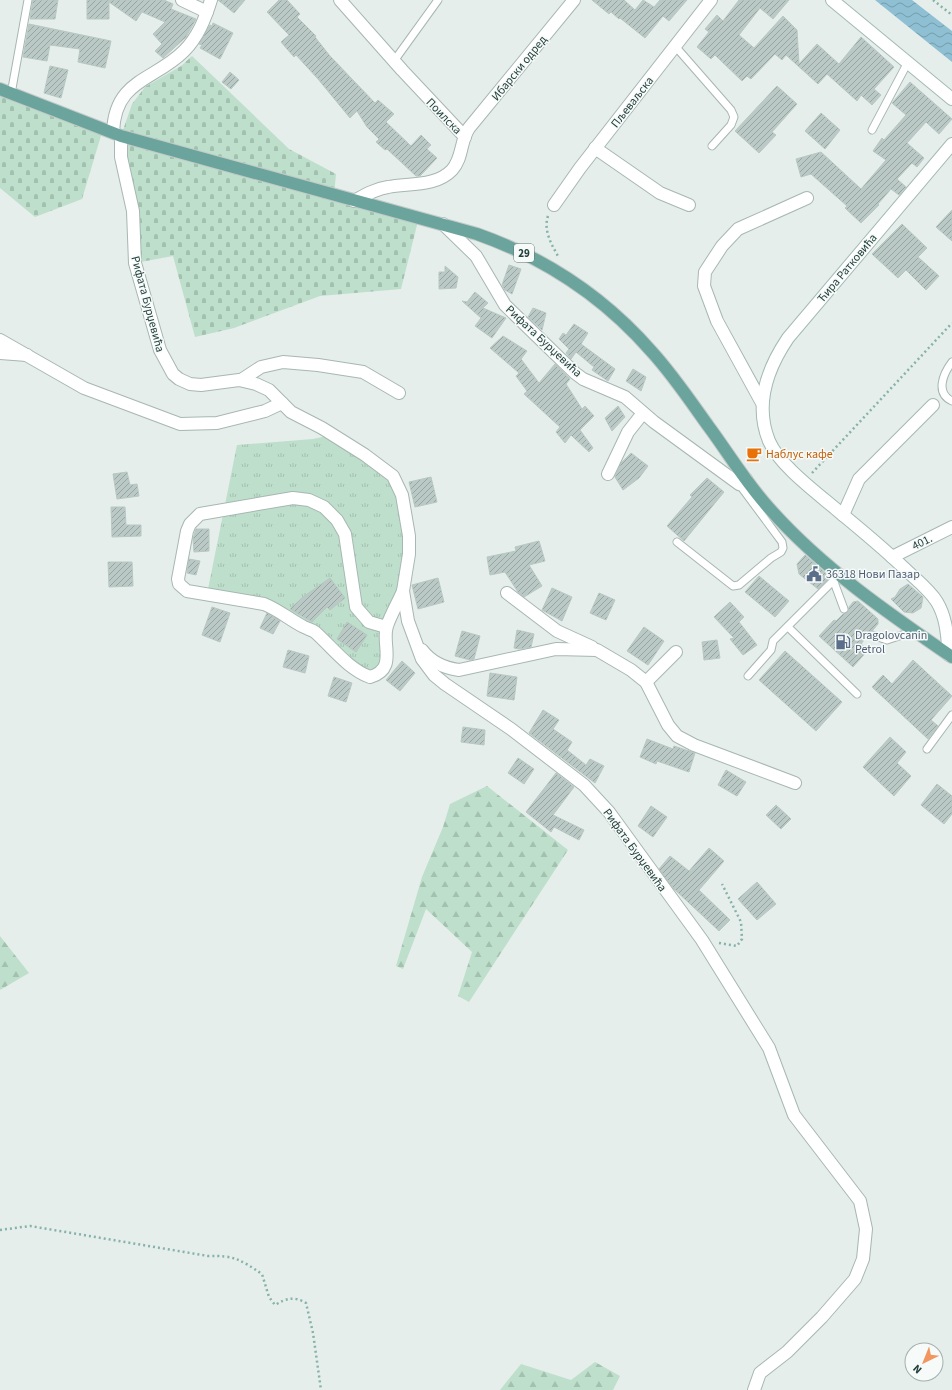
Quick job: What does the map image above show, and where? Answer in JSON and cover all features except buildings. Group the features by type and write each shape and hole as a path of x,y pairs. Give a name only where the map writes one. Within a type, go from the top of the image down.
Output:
{"main road":[{"name":"Рифата Бурџевића","path":"5,91 117,134 354,201 443,224 509,246 563,274 607,308 654,353 743,482 786,527 837,578 914,631"},
{"name":"29","path":"914,631 950,656"}],"street":[{"path":"182,0 207,12"},
{"path":"117,134 115,114 128,92 135,84 169,64 184,51 198,33 211,0"},
{"name":"Поилска","path":"340,0 394,61 465,136 457,161 453,169 445,176 434,180 382,188 354,201"},
{"name":"Ибарски одред","path":"465,136 475,121 574,0"},
{"name":"Пљеваљска","path":"554,205 596,148 711,0"},
{"path":"832,0 952,99"},
{"name":"Рифата Бурџевића","path":"117,134 133,211 135,263 162,356 173,374 179,379 190,384 201,385 231,380 241,380 256,384 269,390 291,412 364,454 393,476 402,495 409,536 409,554 403,591 386,627 387,659 380,672 370,677 363,675 348,663 314,631 304,627 274,608 264,604 187,591 180,584 178,578 187,531 190,524 200,514 285,499 301,499 324,507 341,526 347,542 356,607 369,622 386,627"},
{"name":"Ћира Ратковића","path":"950,656 945,619 937,601 892,557 803,482 779,457 769,441 763,420 762,403 767,376 774,359 788,338 952,144"},
{"path":"596,148 660,193 689,205"},
{"name":"Ћира Ратковића","path":"762,403 717,321 704,286 705,272 722,246 738,229 807,198"},
{"name":"Рифата Бурџевића","path":"443,224 476,256 505,305 555,355 583,379 619,393 643,412 743,482"},
{"path":"0,340 84,388 180,424 217,423 265,410 282,403"},
{"path":"0,354 28,356"},
{"path":"241,380 261,367 283,362 318,365 364,372 399,393"},
{"path":"843,515 858,479 933,405"},
{"path":"608,474 628,432 643,412"},
{"name":"401.","path":"892,557 952,527"},
{"name":"Рифата Бурџевића","path":"403,591 408,621 414,639 422,659 434,675 510,729 584,786 609,812 702,940 769,1048 794,1115 860,1202 866,1229 863,1259 855,1279 822,1317 787,1352 760,1373 754,1390"},
{"path":"507,592 557,631 597,650"},
{"name":"Рифата Бурџевића","path":"414,639 424,652 438,664 448,669 459,670 556,649 597,650 631,670 646,682 668,725 677,736 694,745 796,783"},
{"path":"646,682 676,652"}],"lane":[{"path":"5,91 28,0"},
{"path":"394,61 438,0"},
{"path":"675,46 731,110 734,117 731,124 712,146"},
{"path":"872,130 908,62"},
{"path":"952,362 943,378 942,390 945,396 952,401"},
{"path":"933,405 945,396"},
{"path":"677,542 733,586 739,585 771,558 781,552 784,548 782,542 743,482"},
{"path":"837,578 844,609"},
{"path":"748,676 771,650 773,640 837,578"},
{"path":"788,627 857,694"},
{"path":"872,635 887,640 901,637 914,631"},
{"path":"927,749 952,715"}],"path":[{"path":"933,0 952,15"},
{"path":"554,205 549,214 546,228 561,263 563,274"},
{"path":"803,482 952,323"},
{"path":"702,940 737,946 742,940 741,922 722,884"},
{"path":"0,1230 30,1226 208,1256 227,1255 244,1263 262,1274 269,1297 275,1305 283,1300 298,1298 306,1303 313,1333 321,1390"}],"green space":[{"path":"192,56 289,149 336,174 334,195 419,217 401,289 320,296 234,328 195,337 173,256 135,263 121,136 132,104 145,87 181,66"},
{"path":"0,89 103,129 82,199 35,217 0,188"},
{"path":"332,435 393,476 409,554 386,627 387,659 370,677 274,608 207,594 237,445 313,439"},
{"path":"487,786 568,850 469,1002 458,996 472,952 426,909 403,969 396,966 422,877 443,827 450,804"},
{"path":"0,936 29,973 0,990"},
{"path":"595,1362 620,1376 613,1390 500,1390 521,1364 571,1380"}],"water":[{"path":"875,0 912,0 952,31 952,62"}],"place":[{"name":"Наблус кафе","path":"754,454"},
{"name":"36318 Нови Пазар","path":"814,574"},
{"name":"Dragolovcanin Petrol","path":"843,642"}]}
